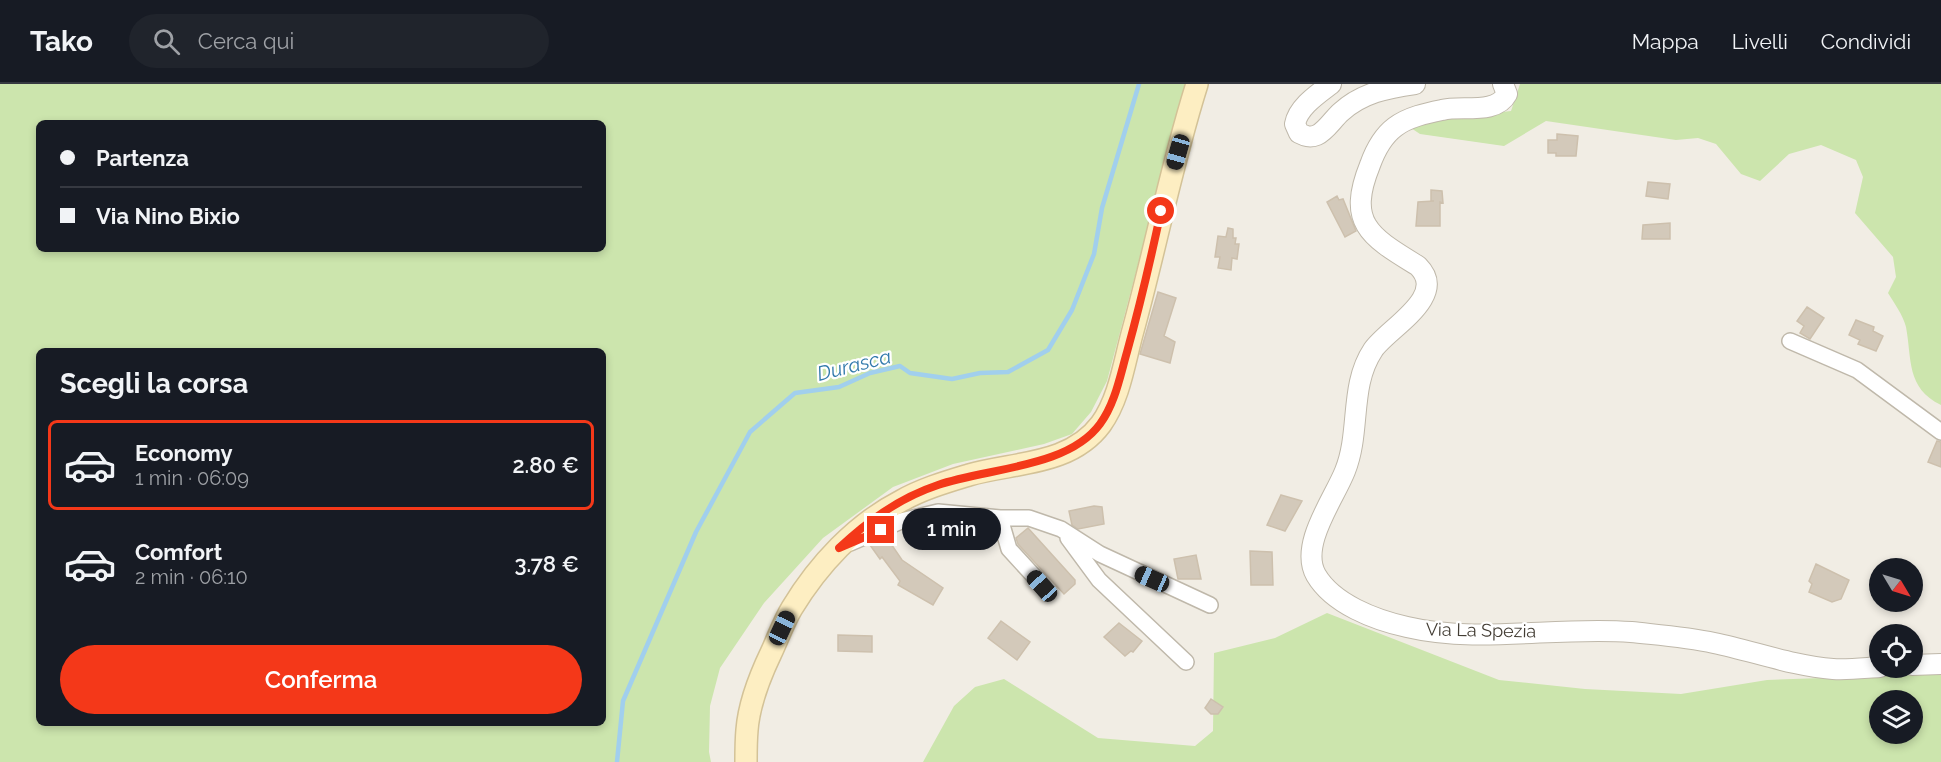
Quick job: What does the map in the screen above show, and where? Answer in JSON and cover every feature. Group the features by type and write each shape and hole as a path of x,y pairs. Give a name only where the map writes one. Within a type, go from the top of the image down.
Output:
{"main road":[{"path":"746,762 747,728 759,678 791,609 816,573 839,548 864,525 900,501 972,474 1054,457 1086,439 1100,424 1110,407 1119,382 1146,284 1161,211 1197,84"}],"street":[{"path":"1331,84 1300,113 1295,124 1299,133 1314,137 1320,134 1342,111 1363,97 1379,90 1415,84"},
{"name":"Via La Spezia","path":"1503,84 1507,94 1500,102 1492,105 1444,109 1406,120 1394,128 1374,155 1366,175 1360,198 1363,220 1377,238 1418,266 1424,272 1426,281 1416,309 1378,343 1362,369 1357,390 1353,446 1346,469 1312,544 1310,562 1316,574 1326,589 1336,597 1373,617 1407,627 1450,633 1629,632 1712,642 1832,669 1869,667"},
{"path":"1790,340 1857,370 1941,432"},
{"path":"839,548 902,521 938,512 1000,518 1029,518 1061,529 1100,555 1210,605"},
{"path":"1000,518 1009,549 1042,586"},
{"path":"1061,529 1099,580 1186,662"},
{"path":"1147,565 1167,586"},
{"path":"1923,665 1941,664"}],"green space":[{"path":"0,84 1186,84 1107,381 1091,412 1072,434 1044,444 953,464 893,487 823,538 764,603 720,668 710,706 709,752 711,762 0,762"},
{"path":"1520,84 1941,84 1941,405 1922,390 1913,372 1905,323 1888,293 1896,277 1893,257 1855,213 1863,177 1856,160 1821,145 1789,154 1760,181 1741,174 1716,144 1698,138 1676,140 1546,121 1504,146 1420,134 1411,128 1434,120 1511,111"},
{"path":"1327,613 1499,680 1585,689 1681,694 1767,680 1869,676 1923,678 1923,675 1941,674 1941,762 923,762 954,706 975,687 1004,679 1098,738 1195,746 1213,731 1214,653 1275,638"}],"building":[{"path":"1557,134 1578,136 1576,156 1556,156 1556,153 1548,153 1548,140 1557,140"},
{"path":"1648,182 1670,184 1668,199 1646,196"},
{"path":"1431,190 1442,191 1440,226 1416,226 1418,202 1434,201 1431,201"},
{"path":"1337,196 1339,200 1343,199 1356,231 1345,237 1327,202"},
{"path":"1670,223 1670,239 1642,239 1643,225"},
{"path":"1228,228 1233,229 1235,244 1239,244 1237,259 1232,258 1231,270 1218,268 1220,257 1215,257 1218,236 1226,237"},
{"path":"1158,292 1176,298 1164,336 1175,342 1170,363 1140,354"},
{"path":"1807,307 1824,318 1810,339 1800,333 1804,326 1797,321"},
{"path":"1856,320 1874,327 1873,331 1883,336 1876,351 1858,344 1860,340 1849,335"},
{"path":"1937,441 1941,442 1941,467 1928,462"},
{"path":"1281,495 1302,501 1285,531 1267,525"},
{"path":"1094,506 1102,507 1104,524 1078,529 1072,525 1069,511"},
{"path":"1028,528 1075,580 1075,584 1064,594 1018,544 1016,538"},
{"path":"887,538 902,560 943,588 933,605 898,585 900,581 870,545"},
{"path":"1250,551 1272,552 1273,585 1251,585"},
{"path":"1196,555 1201,579 1178,579 1174,559"},
{"path":"1816,564 1849,580 1841,599 1832,602 1809,592 1812,584 1809,581"},
{"path":"1001,621 1030,642 1017,660 988,638"},
{"path":"1119,623 1142,641 1133,652 1125,656 1104,637"},
{"path":"838,635 872,636 872,652 838,651"},
{"path":"1211,699 1223,707 1218,714 1211,714 1205,708"}],"waterway":[{"name":"Durasca","path":"617,762 623,701 696,532 750,432 795,393 839,387 870,373 900,366 910,373 952,379 980,373 1008,372 1048,350 1072,310 1094,254 1102,208 1139,84"}],"route":[{"path":"881,530 839,548 864,525 900,501 972,474 1054,457 1086,439 1100,424 1110,407 1119,382 1146,284 1161,211"}]}
